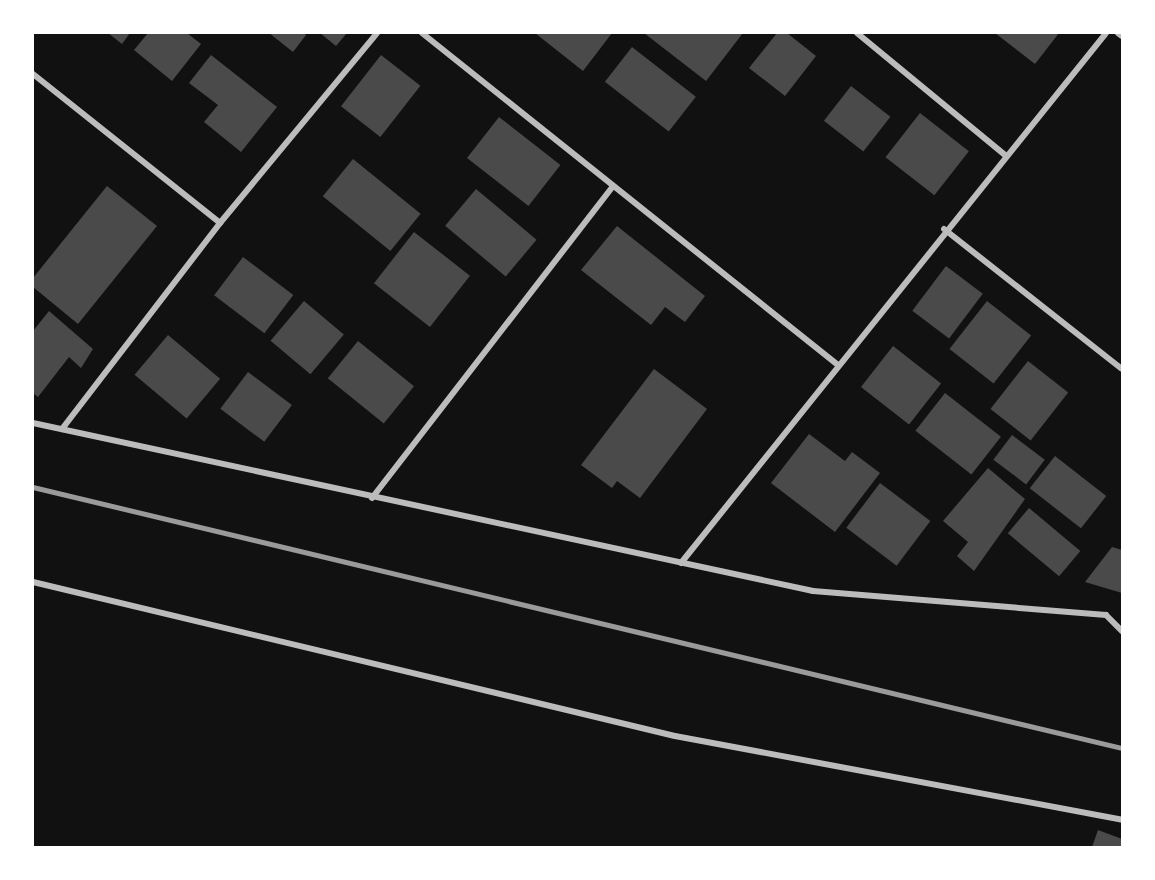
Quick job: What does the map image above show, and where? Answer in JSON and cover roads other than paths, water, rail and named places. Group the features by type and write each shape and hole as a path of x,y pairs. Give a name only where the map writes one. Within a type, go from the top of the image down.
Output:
{"street":[{"path":"62,429 220,223 377,33"},
{"path":"422,33 838,365"},
{"path":"857,33 1005,155"},
{"path":"681,562 944,229 1106,33"},
{"path":"1118,33 1122,36"},
{"path":"33,74 220,223"},
{"path":"372,498 613,186"},
{"path":"944,229 1122,369"},
{"path":"33,423 372,498 813,591 1106,615 1122,632"},
{"path":"33,582 675,736 1122,820"}],"railway":[{"path":"33,487 1122,748"}]}
